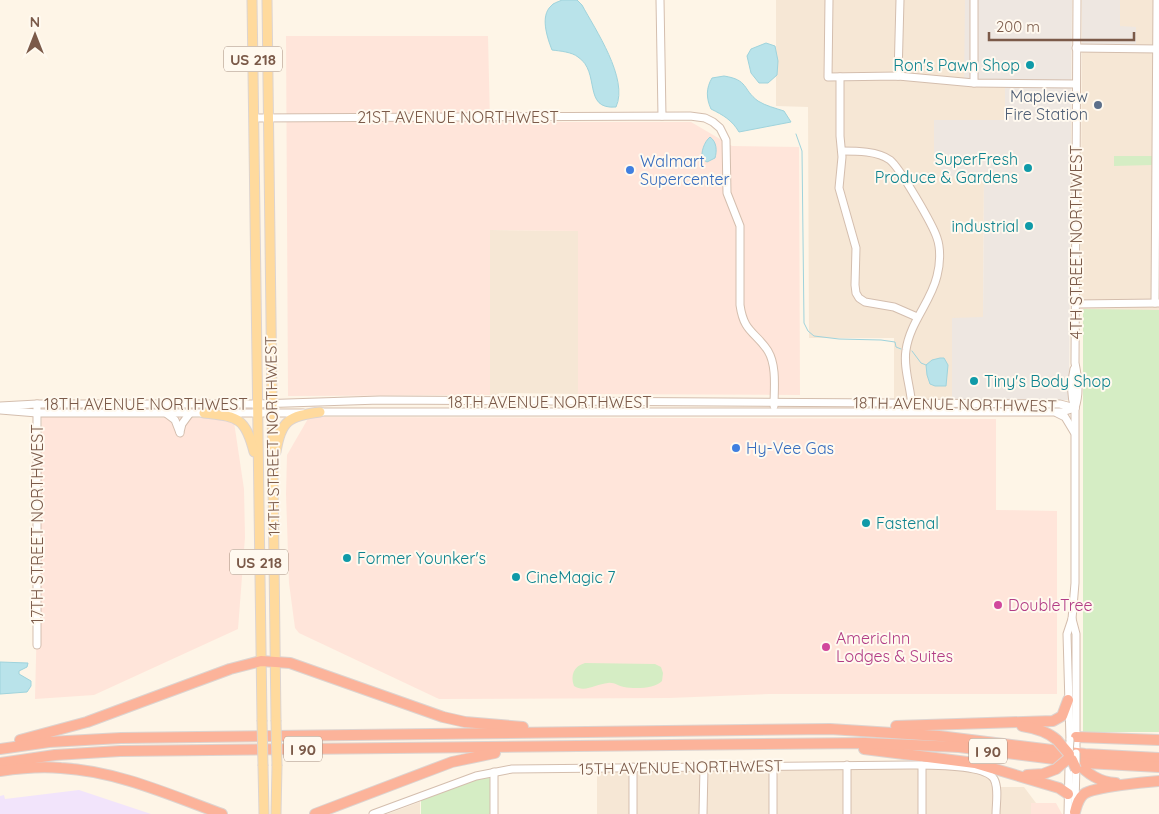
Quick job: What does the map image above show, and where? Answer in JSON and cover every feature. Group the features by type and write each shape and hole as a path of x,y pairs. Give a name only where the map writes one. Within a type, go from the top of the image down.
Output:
{"highway":[{"path":"0,745 87,722 230,669 260,661 275,660 297,665 454,720 484,724 606,731"},
{"path":"830,729 1004,723 1058,719 1062,716 1068,700"},
{"path":"1004,723 1040,730 1057,740 1087,773 1106,782 1132,784"},
{"name":"I 90","path":"0,749 48,742 102,738 830,729 939,736 1093,755 1159,758"},
{"path":"1073,756 1104,737 1159,740"},
{"path":"1002,770 1024,774 1043,774 1056,769 1090,743 1108,738"},
{"name":"I 90","path":"0,762 55,754 94,752 874,743 934,746 1086,763 1159,766"},
{"path":"816,744 949,759 987,766 1059,788 1068,794"},
{"path":"315,814 465,758 503,752 606,747"},
{"path":"0,771 51,767 95,772 140,785 222,814"},
{"path":"1073,813 1078,801 1088,792 1159,781"}],"main road":[{"name":"US 218","path":"252,0 254,118"},
{"name":"US 218","path":"267,0 268,118"},
{"name":"14TH STREET NORTHWEST","path":"254,118 260,661 264,814"},
{"name":"14TH STREET NORTHWEST","path":"268,118 277,766 276,814"},
{"path":"273,492 280,430 292,418 320,412"},
{"path":"204,413 232,417 245,426 251,438 254,452 258,491"}],"street":[{"path":"660,0 662,116"},
{"path":"829,0 828,77 898,76 974,82 1076,84"},
{"path":"898,76 900,0"},
{"path":"974,0 974,82"},
{"name":"4TH STREET NORTHWEST","path":"1075,408 1078,396 1075,363 1077,0"},
{"path":"1076,304 1157,303 1157,0"},
{"path":"1076,48 1158,49"},
{"path":"840,77 840,136 842,151 839,188 856,248 856,293 858,298 865,302 894,307 917,317"},
{"name":"21ST AVENUE NORTHWEST","path":"254,118 690,116 705,118 716,124 727,143 728,197 740,226 740,305 742,317 746,327 769,352 774,374 774,413"},
{"path":"842,151 879,155 892,161 933,229 938,245 936,281 917,317 905,354 912,412"},
{"name":"4TH STREET NORTHWEST","path":"1073,813 1068,794 1073,756 1068,700 1067,634 1072,619 1074,583 1075,408 1071,384 1075,363"},
{"path":"1060,404 1068,401 1072,395"},
{"name":"18TH AVENUE NORTHWEST","path":"0,406 36,404 188,404 272,408 380,400 912,403 1054,412 1069,411 1075,408"},
{"name":"17TH STREET NORTHWEST","path":"36,404 37,645"},
{"path":"188,404 181,406 172,416 180,432 182,424 190,413"},
{"name":"18TH AVENUE NORTHWEST","path":"272,408 320,412 774,413 912,412 1060,404 1075,408"},
{"name":"18TH AVENUE NORTHWEST","path":"0,410 37,414 172,416 257,408"},
{"path":"1054,412 1065,417 1072,426 1075,435"},
{"name":"4TH STREET NORTHWEST","path":"1072,619 1076,634 1073,813"},
{"path":"773,814 774,765"},
{"path":"847,765 847,814"},
{"path":"922,765 922,814"},
{"name":"15TH AVENUE NORTHWEST","path":"373,814 457,782 494,772 519,769 922,765 951,766 977,770 990,776 994,779 996,790 996,814"},
{"path":"703,814 704,766"},
{"path":"633,767 633,814"},
{"path":"494,772 494,814"}],"shaded area":[{"path":"776,0 965,0 965,87 1006,87 1005,121 934,120 934,161 942,170 956,179 970,173 984,173 983,318 953,319 952,399 894,398 894,338 809,338 808,107 776,106"},
{"path":"965,0 1072,0 1069,400 952,399 952,318 983,317 984,173 970,173 956,179 934,162 934,120 1005,120 1005,87 964,87"},
{"path":"1082,0 1120,0 1120,26 1136,27 1136,52 1082,52"},
{"path":"1120,0 1159,0 1159,311 1080,310 1082,52 1136,52 1120,27"},
{"path":"286,36 488,36 490,122 691,122 732,146 799,147 800,395 578,394 578,231 490,230 490,395 288,396"},
{"path":"490,230 579,231 578,394 499,393 498,395 490,395"},
{"path":"42,417 206,418 234,422 244,489 245,537 238,629 94,695 35,699"},
{"path":"309,417 996,419 996,510 1057,511 1057,694 769,694 669,698 439,699 299,633 295,628 289,583 286,494 287,455"},
{"path":"597,765 977,768 994,774 999,779 1000,787 1024,787 1036,803 1031,803 1031,814 597,814"},
{"path":"79,790 151,814 0,814 0,796 4,795 5,799"},
{"path":"420,802 420,814 387,814"},
{"path":"1031,803 1056,803 1062,814 1031,814"}],"green space":[{"path":"1114,156 1152,156 1152,165 1114,166"},
{"path":"1083,309 1159,310 1159,732 1083,732"},
{"path":"585,663 655,664 661,667 663,673 662,681 655,686 644,688 628,688 610,683 582,689 574,686 573,675 578,666"},
{"path":"494,772 494,814 421,814 421,796"}],"water":[{"path":"562,0 577,0 582,5 602,40 618,83 619,96 616,107 599,103 595,96 589,72 585,64 578,57 569,53 552,50 547,33 546,15 554,3"},
{"path":"766,43 775,46 778,61 777,75 768,83 759,83 751,73 747,56 751,49"},
{"path":"724,76 738,80 758,101 784,111 791,122 739,132 727,118 711,109 708,101 707,93 712,78"},
{"path":"710,137 715,144 716,152 715,158 707,162 702,159 702,153"},
{"path":"944,358 948,365 946,386 930,384 927,375 926,365 932,360"},
{"path":"0,662 28,663 27,667 19,671 19,674 31,681 31,686 27,692 0,694"}],"waterway":[{"path":"796,134 802,151 804,323 808,331 814,336 895,342 896,347 901,349"},
{"path":"912,351 921,363 926,365"}],"place":[{"name":"Ron's Pawn Shop","path":"1030,65"},
{"name":"Mapleview Fire Station","path":"1098,105"},
{"name":"SuperFresh Produce & Gardens","path":"1028,168"},
{"name":"Walmart Supercenter","path":"630,170"},
{"name":"industrial","path":"1029,226"},
{"name":"Tiny's Body Shop","path":"974,381"},
{"name":"Hy-Vee Gas","path":"736,448"},
{"name":"Fastenal","path":"866,523"},
{"name":"Former Younker's","path":"347,558"},
{"name":"CineMagic 7","path":"516,577"},
{"name":"DoubleTree","path":"998,605"},
{"name":"AmericInn Lodges & Suites","path":"826,647"}]}
